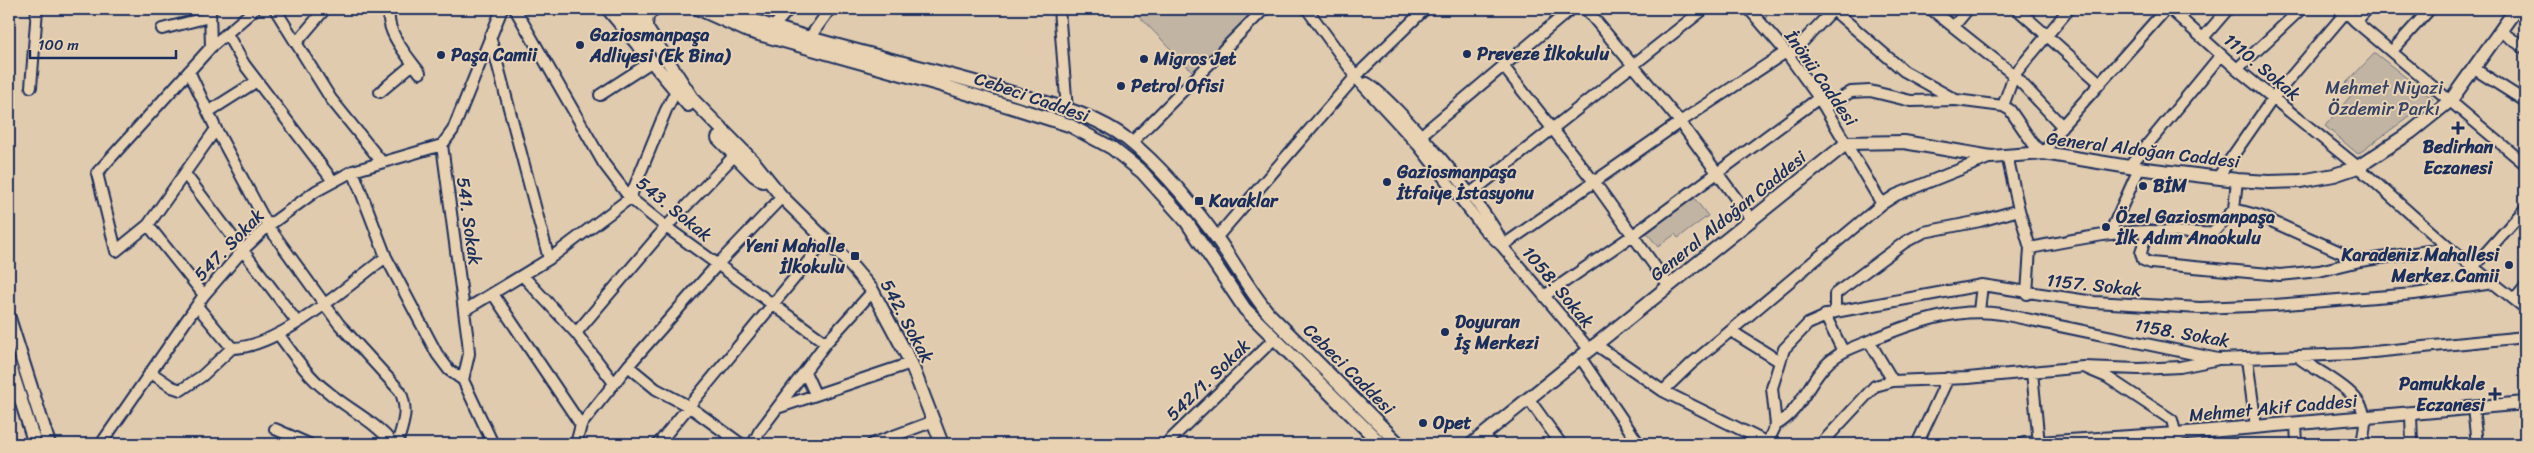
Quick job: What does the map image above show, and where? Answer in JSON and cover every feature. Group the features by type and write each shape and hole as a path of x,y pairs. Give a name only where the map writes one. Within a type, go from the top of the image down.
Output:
{"main road":[{"name":"542. Sokak","path":"608,9 650,62 734,156 754,175 778,193 848,262 873,291 911,362 942,444"},
{"path":"646,26 648,15 654,9"},
{"name":"Cebeci Caddesi","path":"699,9 748,31 941,85 1069,125 1112,148 1142,172 1186,221 1245,309 1381,444"},
{"name":"Cebeci Caddesi","path":"723,9 740,12 774,26 810,37 988,85 1071,111 1115,131 1131,143 1179,190 1216,238 1252,293 1284,328 1400,444"},
{"name":"General Aldoğan Caddesi","path":"1472,444 1488,439 1528,398 1847,143 1904,142 1990,157 2044,153 2134,168 2237,180 2301,181 2334,175 2358,167 2412,132 2451,100 2500,31 2512,10"},
{"name":"542. Sokak","path":"630,11 646,26 694,101 753,161 778,193"},
{"path":"630,11 676,91"},
{"path":"1069,125 1071,111"},
{"path":"9,318 49,444"},
{"path":"1274,339 1284,328"},
{"path":"9,363 35,444"},
{"name":"Mehmet Akif Caddesi","path":"2024,444 2177,439 2256,427 2525,403"}],"street":[{"path":"31,87 37,9"},
{"path":"216,129 186,174 148,225 116,251 97,173 211,47 253,9"},
{"path":"275,9 330,99 381,161"},
{"path":"296,43 325,9"},
{"path":"390,9 387,18 390,27 420,73"},
{"path":"442,145 454,130 502,9"},
{"name":"543. Sokak","path":"515,9 604,164 630,198 666,228 826,343"},
{"path":"774,26 789,9"},
{"path":"810,37 830,9"},
{"path":"1059,9 1071,111"},
{"path":"1131,143 1264,9"},
{"path":"1216,238 1356,76 1426,9"},
{"path":"1420,136 1571,9"},
{"path":"1586,9 1680,122 1751,219"},
{"path":"1466,197 1704,9"},
{"name":"İnönü Caddesi","path":"1749,9 1787,54 1822,102 1847,143 1862,174 1882,204"},
{"path":"1502,246 1595,184 1680,122 1787,54 1833,9 1904,71 1956,100"},
{"path":"1930,9 2014,75 2062,126"},
{"path":"1954,26 1968,9"},
{"path":"2017,9 2048,34 2100,83"},
{"path":"2003,106 2014,75 2069,9"},
{"path":"1544,296 1633,235 1717,173 1822,102 1851,92 1870,92 1910,101 1956,100 2003,106 2010,110 2034,144 2044,153 2062,126 2166,9"},
{"name":"1110. Sokak","path":"2170,9 2237,69 2358,167 2450,248 2525,308"},
{"path":"2203,38 2228,9"},
{"path":"2237,69 2301,9"},
{"path":"2356,22 2367,9"},
{"path":"2392,51 2430,9"},
{"name":"1058. Sokak","path":"1308,10 1356,76 1420,136 1448,166 1466,197 1500,238 1502,246 1588,350"},
{"path":"2218,177 2273,98 2345,10 2356,22 2525,164"},
{"path":"162,29 209,13 211,47"},
{"path":"2500,31 2525,48"},
{"path":"226,34 256,81 333,181"},
{"path":"490,36 549,259"},
{"path":"2110,233 2134,168 2221,55"},
{"path":"600,95 650,62"},
{"path":"380,92 413,64"},
{"path":"1503,66 1595,184 1669,286"},
{"path":"2474,68 2525,101"},
{"path":"189,71 216,129 268,226 339,324 400,391 406,404 405,417 395,444 371,421 344,405 324,390 279,335"},
{"path":"208,112 256,81"},
{"path":"465,310 549,259 630,198 666,110 676,91"},
{"name":"547. Sokak","path":"101,444 204,295 243,250 268,226 289,209 353,170 442,145"},
{"name":"541. Sokak","path":"442,145 465,310 468,354 463,380"},
{"path":"2007,155 2019,210 2030,248 2027,294"},
{"path":"576,333 666,228 734,156"},
{"path":"1664,391 1692,364 1792,278 1866,220 1882,204 1896,195 1990,157"},
{"path":"353,170 386,257 437,354 449,370 463,380 493,444"},
{"path":"186,174 297,322"},
{"path":"2030,248 2110,233 2148,231 2189,235 2213,233 2234,209 2237,180"},
{"path":"576,444 582,425 614,383 778,193"},
{"path":"2234,209 2260,216 2360,261"},
{"path":"2474,266 2525,209"},
{"path":"1843,351 1830,314 1835,294 1905,242 1924,232 1980,221 2019,210"},
{"path":"148,225 204,295"},
{"path":"2148,231 2141,253 2143,260 2151,263 2280,275 2319,272 2360,261 2450,248"},
{"path":"658,444 826,240"},
{"path":"150,372 172,387 181,390 202,376 232,348 249,347 279,335 386,257"},
{"path":"522,276 576,333 614,383"},
{"name":"1157. Sokak","path":"1776,425 1772,388 1784,349 1808,324 1830,314 1982,285 2000,287 2027,294 2103,303 2200,308 2274,305 2414,294 2494,283"},
{"path":"1979,311 1982,285"},
{"path":"2515,299 2525,287"},
{"path":"753,444 759,432 826,343 873,291"},
{"path":"493,294 582,425"},
{"path":"197,306 232,348"},
{"name":"1158. Sokak","path":"1776,425 1795,411 1826,365 1843,351 1896,329 1929,319 1979,311 2218,359 2298,357 2525,337"},
{"path":"1732,331 1779,361"},
{"name":"542/1. Sokak","path":"1166,444 1274,339"},
{"path":"1869,341 1893,381"},
{"path":"1588,350 1769,444 1776,425"},
{"path":"1588,350 1639,444"},
{"path":"2298,357 2314,370 2345,387 2358,401 2365,418 2362,444"},
{"path":"1821,444 1875,386 1893,381 2083,367 2139,369 2180,367 2218,359"},
{"path":"2247,359 2256,427"},
{"path":"777,408 911,362"},
{"path":"628,366 656,389 690,407 741,444"},
{"path":"2083,367 2108,378 2172,420 2177,439"},
{"path":"805,372 815,394"},
{"path":"2032,372 2039,444"},
{"path":"1917,444 1948,378"},
{"path":"1528,398 1561,444"},
{"path":"2473,408 2477,444"},
{"path":"2410,414 2412,444"},
{"path":"872,444 934,421"},
{"path":"2296,424 2297,444"},
{"path":"275,429 309,444"}],"green space":[{"path":"1132,9 1255,9 1194,73"},
{"name":"Mehmet Niyazi Özdemir Parkı","path":"2375,53 2433,99 2358,154 2325,126 2353,93 2345,84"},
{"path":"1694,198 1708,216 1678,238 1675,234 1658,247 1647,233"}],"place":[{"name":"Gaziosmanpaşa Adliyesi (Ek Bina)","path":"580,45"},
{"name":"Preveze İlkokulu","path":"1467,54"},
{"name":"Paşa Camii","path":"441,55"},
{"name":"Migros Jet","path":"1144,59"},
{"name":"Petrol Ofisi","path":"1121,86"},
{"name":"Bedirhan Eczanesi","path":"2458,128"},
{"name":"Gaziosmanpaşa İtfaiye İstasyonu","path":"1387,182"},
{"name":"BİM","path":"2143,186"},
{"name":"Kavaklar","path":"1199,201"},
{"name":"Özel Gaziosmanpaşa İlk Adım Anaokulu","path":"2106,227"},
{"name":"Yeni Mahalle İlkokulu","path":"855,256"},
{"name":"Karadeniz Mahallesi Merkez Camii","path":"2509,265"},
{"name":"Doyuran İş Merkezi","path":"1445,332"},
{"name":"Pamukkale Eczanesi","path":"2495,394"},
{"name":"Opet","path":"1423,423"}]}
